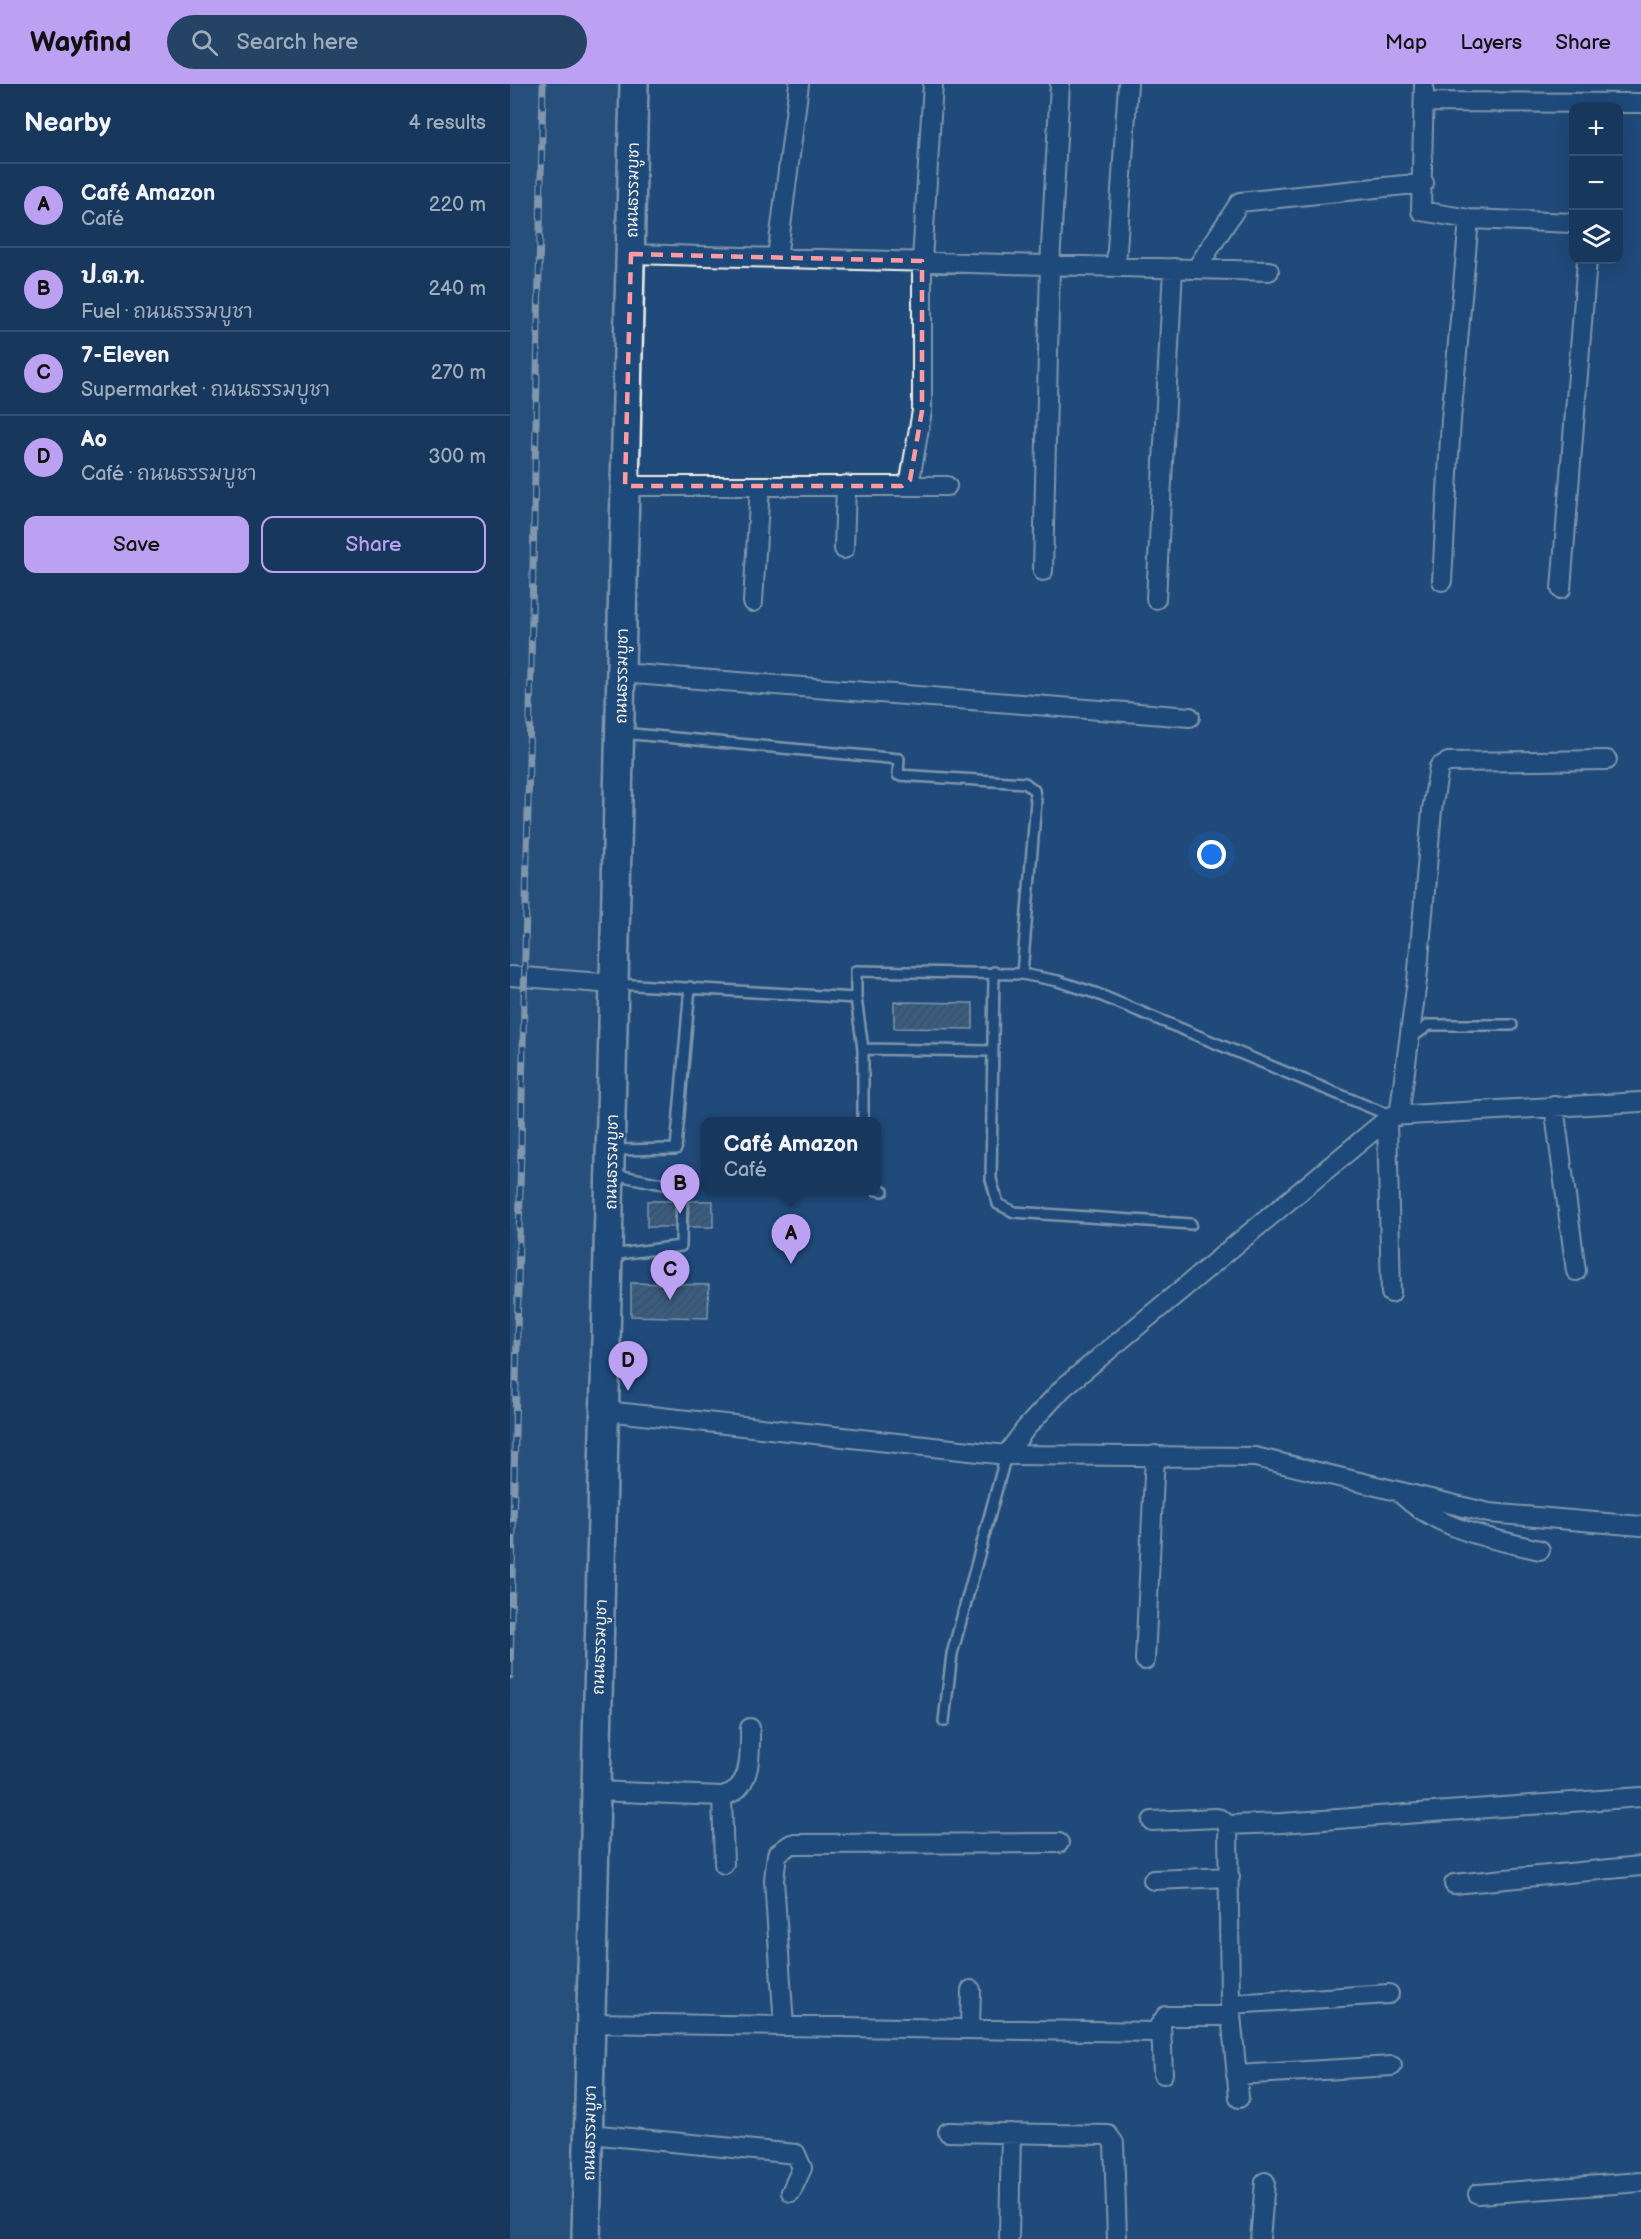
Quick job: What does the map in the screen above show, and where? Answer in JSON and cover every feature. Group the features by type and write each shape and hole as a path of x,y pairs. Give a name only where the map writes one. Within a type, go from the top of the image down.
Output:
{"main road":[{"name":"ถนนธรรมบูชา","path":"586,2239 634,84"}],"street":[{"path":"777,258 799,84"},
{"path":"902,486 910,480 913,471 922,411 920,346 922,261 933,84"},
{"path":"1043,571 1050,265 1060,84"},
{"path":"1116,266 1128,84"},
{"path":"1569,223 1468,219 1421,211 1424,183 1425,93 1641,104"},
{"path":"1196,268 1240,202 1424,183"},
{"path":"1442,581 1451,420 1468,219"},
{"path":"631,254 1269,271"},
{"path":"1561,589 1587,264"},
{"path":"1156,599 1173,268"},
{"path":"844,549 846,485"},
{"path":"625,486 947,486"},
{"path":"753,602 759,486"},
{"path":"621,673 1190,717"},
{"path":"1391,1293 1392,1117 1410,1040 1432,810 1439,767 1448,762 1606,760"},
{"path":"510,976 615,984"},
{"path":"1006,1455 1026,1428 1064,1387 1392,1117 1641,1102"},
{"path":"1554,1106 1576,1270"},
{"path":"606,1411 1006,1455 1255,1457 1489,1513 1641,1526"},
{"path":"1145,1660 1155,1455"},
{"path":"1397,1491 1413,1506 1440,1521 1487,1538 1540,1550"},
{"path":"595,1791 722,1796 736,1792 746,1777 750,1761 750,1728"},
{"path":"722,1796 724,1864"},
{"path":"1228,1825 1641,1797"},
{"path":"1152,1821 1216,1818 1225,1821 1228,1825 1230,2010 1239,2098"},
{"path":"784,2026 774,1880 777,1854 783,1849 791,1844 1059,1843"},
{"path":"1454,1884 1641,1866"},
{"path":"1153,1880 1230,1877"},
{"path":"970,2029 971,1990"},
{"path":"591,2023 1155,2032 1166,2016 1389,1994"},
{"path":"1161,2025 1163,2074"},
{"path":"1236,2075 1392,2066"},
{"path":"948,2132 1103,2134 1111,2138 1114,2143 1117,2239"},
{"path":"1009,2238 1011,2133"},
{"path":"589,2134 796,2154 802,2168 791,2192"},
{"path":"1260,2239 1265,2182"},
{"path":"1478,2194 1641,2182"}],"lane":[{"path":"619,733 899,759 898,775 1025,783 1034,790 1036,801 1022,974"},
{"path":"863,1117 863,1049 856,998 856,971 994,972 1022,974 1058,981 1095,993 1392,1117"},
{"path":"994,972 991,1179 998,1204 1014,1212 1191,1224"},
{"path":"615,984 856,998"},
{"path":"611,1162 676,1149 690,987"},
{"path":"1410,1040 1429,1024 1512,1024"},
{"path":"863,1049 993,1051"},
{"path":"609,1255 681,1246 682,1188 611,1162"},
{"path":"944,1721 952,1654 1006,1455"}],"highlighted area":[{"path":"631,254 922,261 922,411 910,480 902,486 625,486"}],"shaded area":[{"path":"510,84 623,84 572,2239 510,2239"}],"building":[{"path":"894,1002 973,1003 973,1029 894,1028"},
{"path":"647,1201 675,1201 675,1227 647,1227"},
{"path":"689,1201 713,1201 713,1227 688,1227"},
{"path":"631,1283 709,1285 708,1318 631,1316"}],"railway":[{"path":"510,1676 543,84"}],"place":[{"name":"ป.ต.ท.","path":"680,1214"},
{"name":"Café Amazon","path":"791,1264"},
{"name":"7-Eleven","path":"670,1300"},
{"name":"Ao","path":"628,1391"}]}
